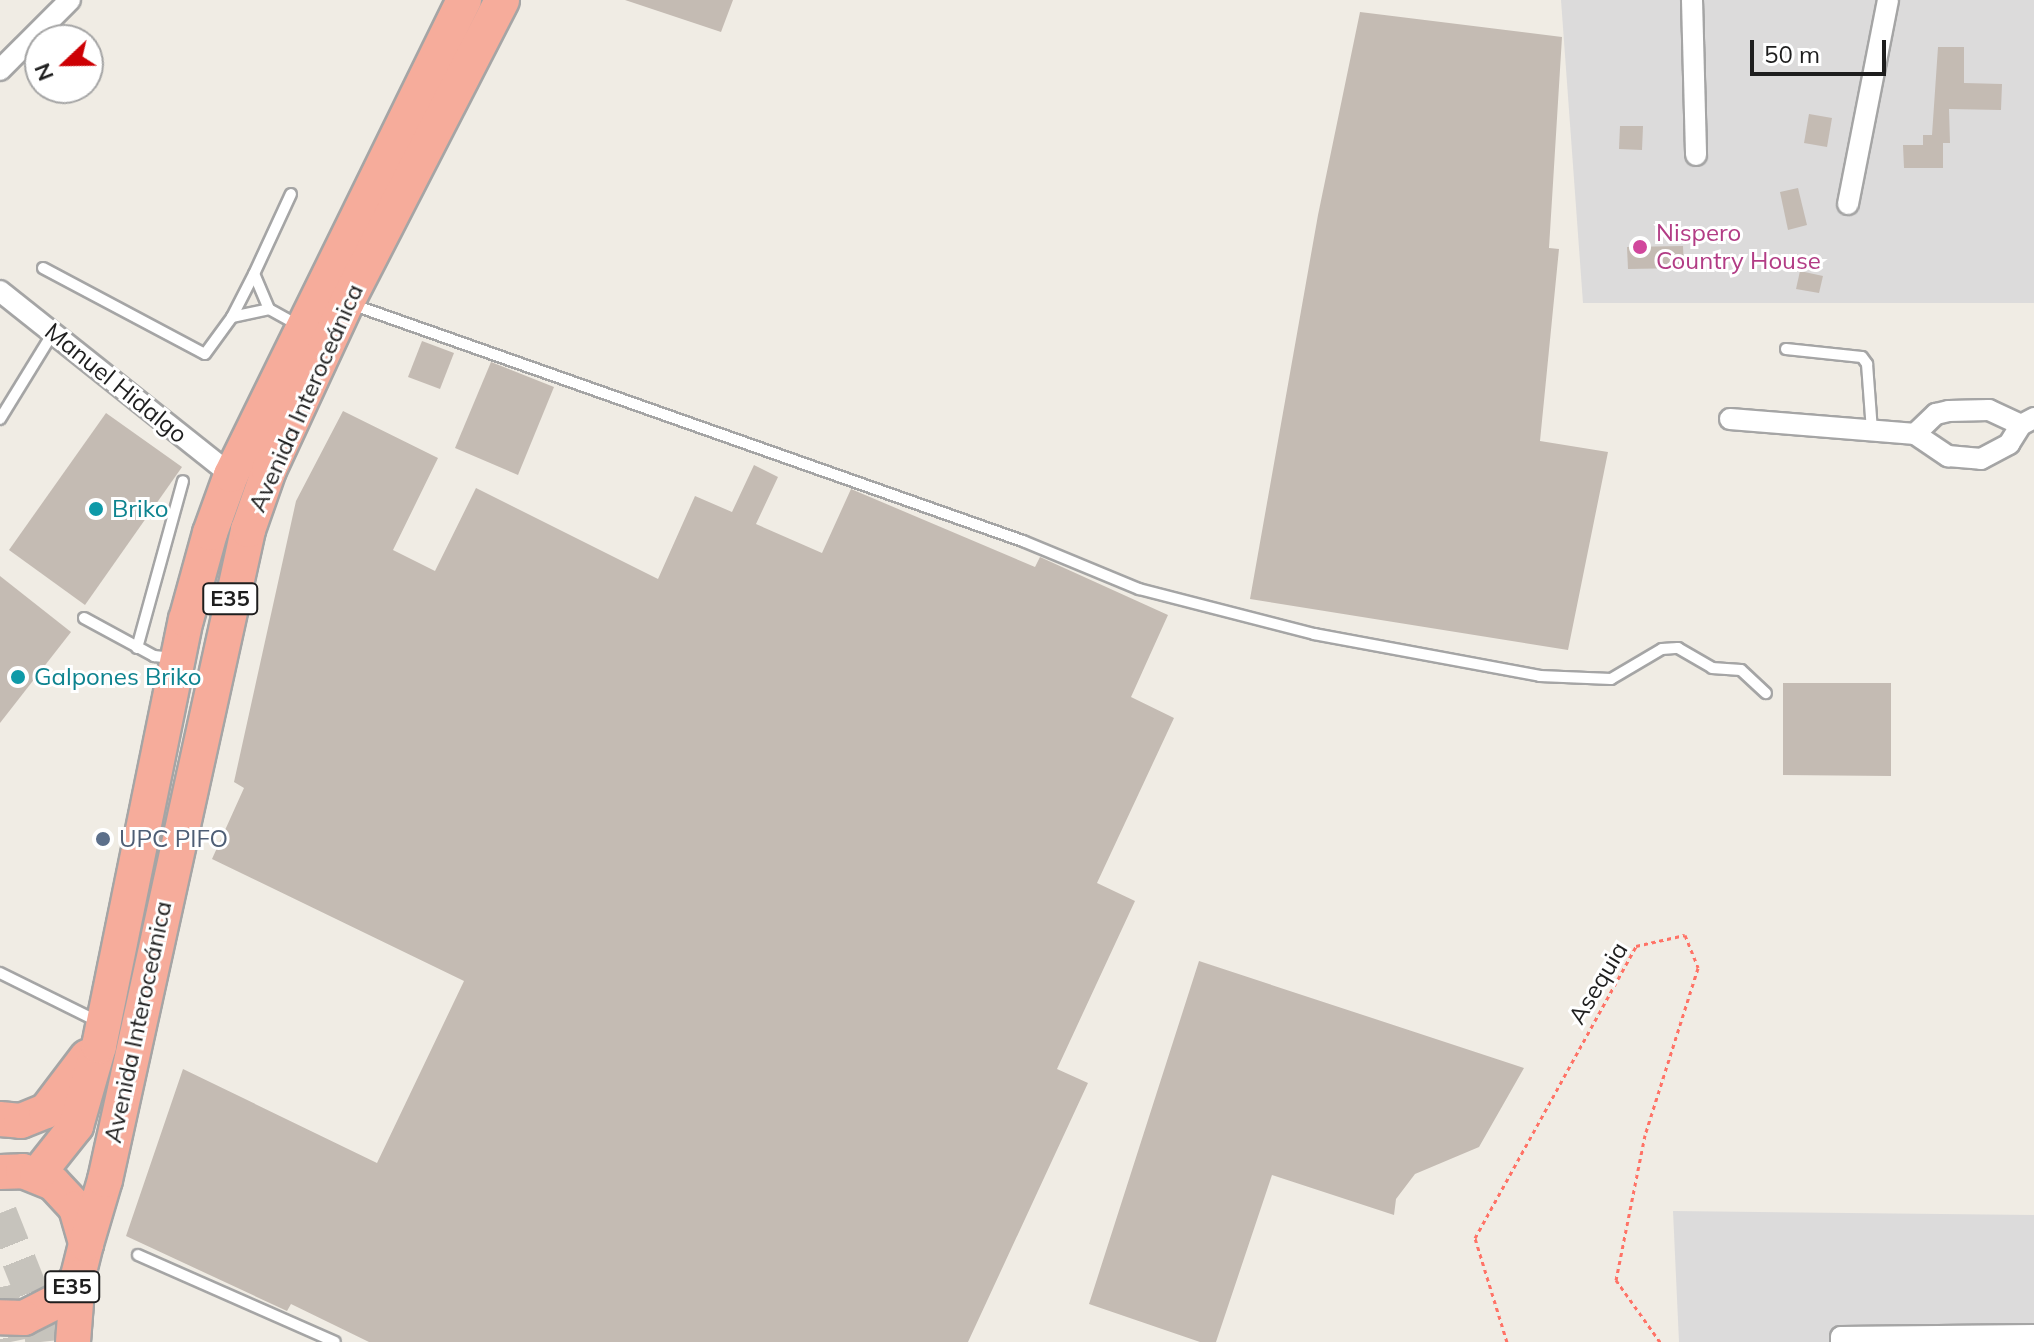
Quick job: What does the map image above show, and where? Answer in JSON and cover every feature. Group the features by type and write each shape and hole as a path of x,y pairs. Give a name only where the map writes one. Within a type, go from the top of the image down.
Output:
{"highway":[{"name":"Avenida Interoceánica","path":"11,1170 76,1126 101,1035 179,659 210,533 231,475 464,0"},
{"name":"Avenida Interoceánica","path":"86,1244 105,1180 233,584 269,470 347,302 502,0"},
{"path":"0,1119 21,1121 46,1111 101,1035"},
{"name":"E35","path":"0,1317 46,1311 78,1277 86,1244 71,1201 11,1170"},
{"path":"73,1342 78,1277"}],"street":[{"path":"0,70 70,0"},
{"path":"1692,0 1696,155"},
{"path":"1848,204 1888,0"},
{"name":"Manuel Hidalgo","path":"0,291 231,475"},
{"path":"1730,419 1915,434 1948,456 1981,459 2009,444 2028,422 1989,410 1949,411 1936,414 1915,434"},
{"path":"1841,1342 1841,1337 2034,1335"}],"lane":[{"path":"43,268 199,353 211,352 254,274 291,194"},
{"path":"254,274 269,309 303,328"},
{"path":"347,302 1023,541 1139,589 1314,634 1540,676 1611,679 1662,649 1678,648 1712,668 1741,670 1766,693"},
{"path":"232,317 269,309"},
{"path":"0,419 53,333"},
{"path":"1786,349 1862,357 1867,364 1872,430"},
{"path":"137,648 183,481"},
{"path":"84,618 137,648 179,659"},
{"path":"0,973 101,1035"},
{"path":"138,1255 335,1342"}],"path":[{"name":"Asequia","path":"1507,1342 1475,1238 1636,946 1685,935 1698,968 1645,1135 1616,1280 1660,1342"}],"shaded area":[{"path":"1561,0 2034,0 2034,303 1583,303"},
{"path":"1673,1211 2034,1215 2034,1342 1679,1342"}],"building":[{"path":"625,0 733,0 721,32"},
{"path":"1360,12 1562,37 1549,248 1559,249 1540,441 1608,452 1568,650 1250,599 1318,215"},
{"path":"1938,47 1964,47 1964,83 2002,84 2001,110 1949,109 1950,143 1943,143 1943,168 1904,168 1903,145 1923,145 1923,135 1932,135"},
{"path":"1809,114 1832,118 1827,147 1804,143"},
{"path":"1620,126 1643,126 1642,150 1619,149"},
{"path":"1798,188 1807,225 1788,230 1780,192"},
{"path":"1683,246 1684,268 1628,269 1627,247"},
{"path":"1800,271 1823,276 1819,293 1796,289"},
{"path":"422,341 454,353 440,389 408,377"},
{"path":"491,362 554,387 518,475 455,448"},
{"path":"343,411 438,458 393,550 435,571 476,488 658,579 695,496 732,512 754,465 778,477 756,524 822,553 851,489 1035,567 1040,557 1168,615 1131,697 1174,718 1097,883 1135,901 1057,1069 1088,1083 968,1342 369,1342 291,1304 287,1311 126,1236 183,1069 377,1163 464,981 212,859 244,788 234,782 296,501"},
{"name":"Briko","path":"106,413 182,467 85,605 9,550"},
{"name":"Galpones Briko","path":"0,576 71,632 0,723"},
{"path":"1783,683 1891,683 1891,776 1783,775"},
{"path":"1199,961 1524,1068 1479,1147 1415,1174 1396,1199 1394,1215 1272,1175 1216,1342 1200,1342 1089,1304"}],"tunnel":[{"path":"0,1213 39,1311 42,1342"},
{"path":"0,1287 11,1342"}],"place":[{"name":"Nispero Country House","path":"1640,247"},
{"name":"Briko","path":"96,509"},
{"name":"Galpones Briko","path":"18,677"},
{"name":"UPC PIFO","path":"103,839"}]}
